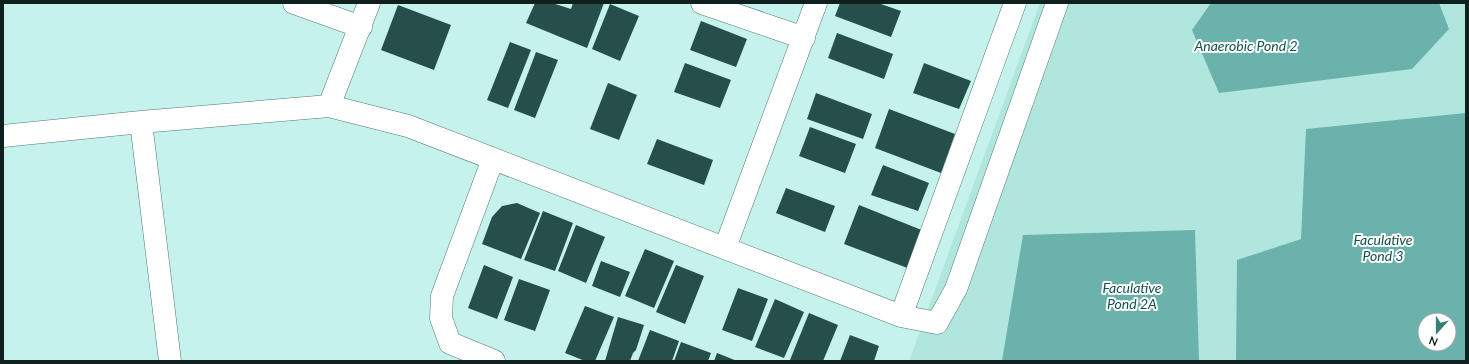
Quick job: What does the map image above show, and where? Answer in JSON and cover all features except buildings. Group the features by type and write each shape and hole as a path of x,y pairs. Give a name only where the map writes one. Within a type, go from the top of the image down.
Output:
{"street":[{"path":"294,3 361,27"},
{"path":"329,106 361,27 369,3"},
{"path":"702,3 804,38"},
{"path":"725,248 816,3"},
{"path":"901,316 1015,3"},
{"path":"3,136 142,122 329,106 408,126 901,316 937,323 956,289 1057,3"},
{"path":"142,122 170,361"},
{"path":"493,159 442,296 441,318 450,343 494,361"}],"shaded area":[{"path":"1040,3 1466,3 1466,361 909,361"}],"water":[{"name":"Anaerobic Pond 2","path":"1211,3 1439,3 1449,29 1412,69 1219,93 1192,30"},
{"name":"Faculative Pond 3","path":"1466,113 1466,361 1236,361 1237,260 1301,239 1306,129"},
{"name":"Faculative Pond 2A","path":"1195,230 1199,361 1002,361 1023,235"}]}
